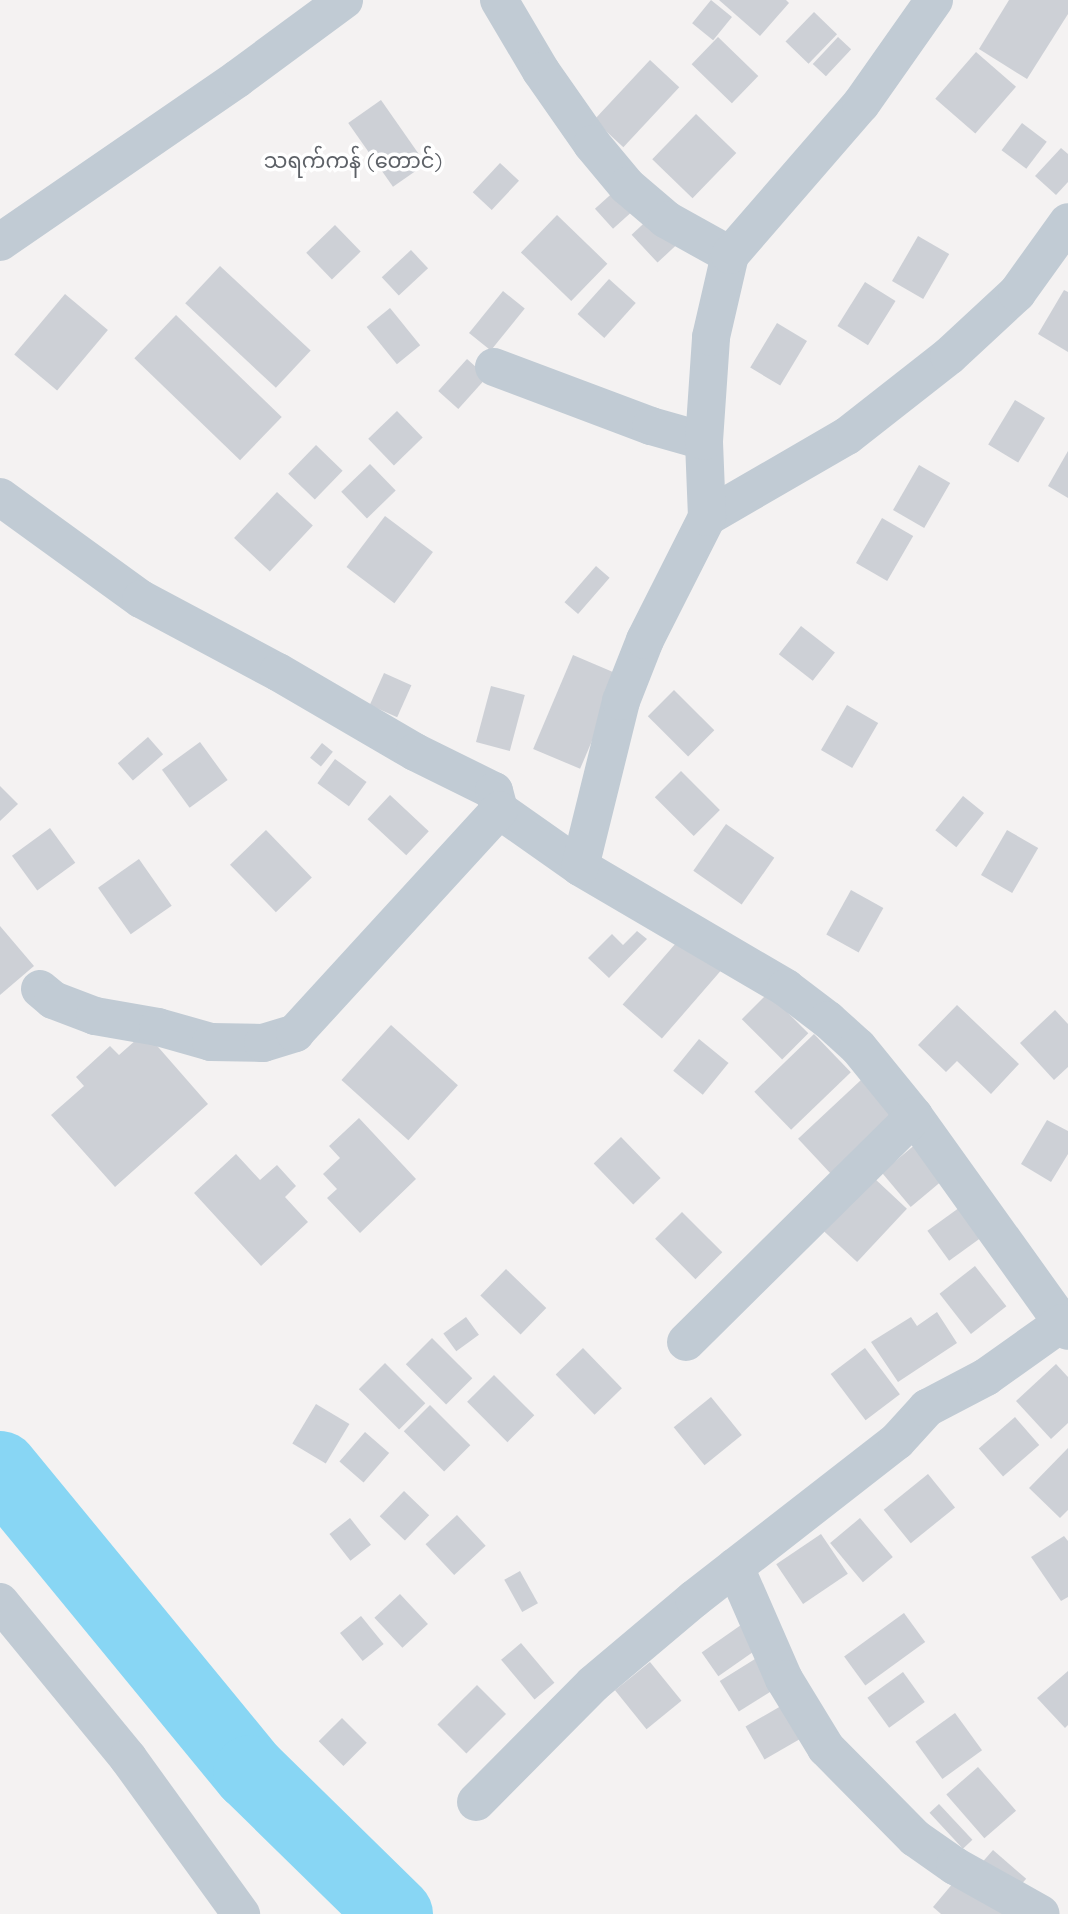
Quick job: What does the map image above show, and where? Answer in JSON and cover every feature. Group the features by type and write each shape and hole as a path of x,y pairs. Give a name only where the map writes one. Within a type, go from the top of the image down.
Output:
{"street":[{"path":"0,242 237,79 344,0"},
{"path":"499,0 548,82 592,145 627,186 667,220 730,255"},
{"path":"580,867 621,701 645,640 707,517 704,441 711,337 730,255 861,104 934,0"},
{"path":"707,517 847,436 949,356 1017,293 1068,222"},
{"path":"494,367 651,426 704,441"},
{"path":"0,497 141,599 278,672 415,752 494,791 499,810 580,867 786,988 807,1004 858,1047 914,1116 1065,1327 986,1377 927,1408 897,1440 735,1567 593,1684 476,1802"},
{"path":"40,989 53,1000 94,1016 158,1027 211,1042 263,1043 295,1033 499,810"},
{"path":"686,1342 914,1116"},
{"path":"735,1567 784,1679 826,1748 915,1838 955,1866 1041,1914 1068,1896"},
{"path":"0,1602 128,1758 241,1914"}],"building":[{"path":"711,0 732,17 713,40 692,23"},
{"path":"719,0 786,0 789,3 760,36"},
{"path":"1009,0 1068,0 1068,14 1027,79 979,49"},
{"path":"814,12 837,34 809,64 786,41"},
{"path":"718,37 758,76 732,103 692,64"},
{"path":"838,37 851,49 826,76 813,64"},
{"path":"976,52 1016,87 975,134 935,99"},
{"path":"650,60 679,87 623,147 594,120"},
{"path":"381,100 426,164 393,187 348,123"},
{"path":"696,114 736,153 693,198 652,159"},
{"path":"1022,123 1047,142 1026,169 1002,150"},
{"path":"1061,148 1068,154 1068,182 1056,195 1035,176"},
{"path":"500,163 519,181 492,210 473,192"},
{"path":"618,188 636,208 613,229 595,209"},
{"path":"655,213 681,241 658,263 632,235"},
{"path":"557,215 607,264 571,301 521,252"},
{"path":"335,225 361,252 332,279 306,253"},
{"path":"918,236 949,254 923,299 892,281"},
{"path":"411,250 428,268 399,296 382,277"},
{"path":"220,266 311,351 276,388 185,303"},
{"path":"609,279 636,303 604,338 578,314"},
{"path":"865,282 896,301 868,345 837,326"},
{"path":"1064,290 1068,292 1068,352 1038,334"},
{"path":"503,291 525,309 491,351 469,333"},
{"path":"65,294 108,330 57,391 14,355"},
{"path":"390,308 420,345 397,364 367,327"},
{"path":"176,315 282,417 240,460 134,358"},
{"path":"777,323 807,341 780,386 750,368"},
{"path":"467,359 487,377 458,409 438,391"},
{"path":"1015,400 1045,418 1018,463 988,445"},
{"path":"397,411 423,438 394,465 368,439"},
{"path":"316,445 343,471 315,499 288,474"},
{"path":"1068,451 1068,498 1048,486"},
{"path":"370,464 396,491 367,518 341,492"},
{"path":"919,465 950,483 924,528 893,510"},
{"path":"277,492 313,525 270,571 234,538"},
{"path":"385,516 433,552 394,603 346,567"},
{"path":"882,518 913,536 887,581 856,563"},
{"path":"596,566 610,578 578,614 565,602"},
{"path":"801,626 835,652 813,681 779,654"},
{"path":"573,655 620,675 580,769 533,749"},
{"path":"384,673 411,685 397,717 370,705"},
{"path":"491,686 525,695 510,751 476,742"},
{"path":"674,690 714,730 688,756 648,716"},
{"path":"847,705 878,723 852,768 821,750"},
{"path":"148,737 163,754 133,781 118,763"},
{"path":"200,742 228,780 190,808 162,770"},
{"path":"322,743 333,752 321,767 310,758"},
{"path":"335,759 367,782 349,806 317,783"},
{"path":"681,771 720,810 694,836 655,797"},
{"path":"0,786 18,804 0,821"},
{"path":"390,795 429,831 406,855 367,819"},
{"path":"963,796 984,813 956,847 935,830"},
{"path":"726,824 774,858 742,905 693,871"},
{"path":"50,828 75,863 37,890 12,856"},
{"path":"266,830 312,877 276,912 230,865"},
{"path":"1007,830 1038,848 1012,893 981,875"},
{"path":"139,859 172,906 131,934 98,888"},
{"path":"851,890 883,908 859,953 826,935"},
{"path":"0,926 34,966 0,995"},
{"path":"637,931 647,939 609,978 588,958 612,934 623,945"},
{"path":"683,935 722,969 662,1039 623,1004"},
{"path":"768,993 808,1033 782,1059 742,1019"},
{"path":"957,1005 1019,1064 991,1094 957,1061 946,1072 918,1045"},
{"path":"1055,1010 1068,1024 1068,1067 1054,1080 1020,1043"},
{"path":"391,1025 458,1085 408,1140 341,1080"},
{"path":"145,1032 208,1104 115,1187 51,1115 84,1086 76,1077 110,1046 119,1055"},
{"path":"814,1034 851,1072 791,1130 754,1092"},
{"path":"699,1039 729,1063 703,1095 673,1071"},
{"path":"861,1080 894,1115 831,1174 798,1139"},
{"path":"359,1118 416,1179 360,1233 327,1198 337,1189 323,1174 340,1158 329,1146"},
{"path":"1047,1120 1068,1131 1068,1154 1051,1182 1021,1164"},
{"path":"621,1137 661,1178 633,1204 594,1163"},
{"path":"917,1143 946,1177 911,1207 882,1173"},
{"path":"236,1154 260,1180 277,1165 296,1186 285,1197 308,1222 261,1266 194,1193"},
{"path":"874,1178 907,1209 857,1262 824,1231"},
{"path":"963,1205 985,1235 949,1261 927,1231"},
{"path":"682,1212 722,1252 695,1279 655,1239"},
{"path":"975,1266 1006,1306 971,1334 940,1294"},
{"path":"506,1269 546,1308 521,1335 480,1296"},
{"path":"937,1312 957,1343 898,1382 871,1342 911,1317 917,1326"},
{"path":"466,1317 479,1335 456,1351 443,1333"},
{"path":"432,1338 472,1378 446,1404 406,1364"},
{"path":"583,1348 622,1388 595,1415 556,1374"},
{"path":"865,1348 900,1394 866,1420 831,1374"},
{"path":"385,1363 425,1403 399,1429 359,1389"},
{"path":"1056,1364 1068,1377 1068,1423 1051,1439 1016,1401"},
{"path":"494,1375 534,1415 507,1442 467,1402"},
{"path":"711,1397 742,1435 705,1465 674,1427"},
{"path":"316,1404 349,1424 326,1464 292,1443"},
{"path":"430,1405 470,1445 444,1471 404,1431"},
{"path":"1015,1417 1039,1445 1003,1476 979,1448"},
{"path":"365,1432 389,1453 364,1482 339,1461"},
{"path":"1068,1448 1068,1510 1060,1518 1029,1488"},
{"path":"928,1474 955,1507 911,1543 884,1510"},
{"path":"404,1491 429,1515 405,1540 380,1516"},
{"path":"457,1515 486,1546 454,1575 426,1544"},
{"path":"350,1518 371,1545 350,1561 330,1534"},
{"path":"860,1518 893,1557 863,1582 830,1543"},
{"path":"821,1534 848,1574 803,1604 776,1564"},
{"path":"1064,1536 1068,1541 1068,1597 1061,1601 1031,1557"},
{"path":"520,1571 538,1603 522,1612 504,1580"},
{"path":"400,1594 428,1624 402,1648 374,1618"},
{"path":"904,1613 925,1642 865,1686 844,1656"},
{"path":"361,1616 384,1644 363,1661 340,1633"},
{"path":"741,1625 758,1649 718,1676 702,1653"},
{"path":"521,1643 554,1683 535,1700 501,1660"},
{"path":"763,1654 782,1685 739,1712 720,1681"},
{"path":"650,1662 681,1701 646,1729 615,1690"},
{"path":"1068,1671 1068,1725 1065,1728 1037,1698"},
{"path":"903,1672 925,1702 889,1728 867,1698"},
{"path":"477,1685 506,1714 466,1754 437,1725"},
{"path":"781,1706 800,1739 764,1759 745,1727"},
{"path":"955,1713 982,1750 942,1779 915,1742"},
{"path":"342,1718 367,1743 343,1766 319,1741"},
{"path":"978,1767 1016,1811 984,1838 946,1795"},
{"path":"939,1804 972,1840 963,1849 929,1813"},
{"path":"993,1850 1026,1879 1014,1892 981,1864"},
{"path":"959,1876 1003,1914 941,1914 933,1907"}],"waterway":[{"path":"0,1468 250,1772 395,1914"}],"district":[{"name":"သရက်ကန် (တောင်)","path":"353,160"}]}
